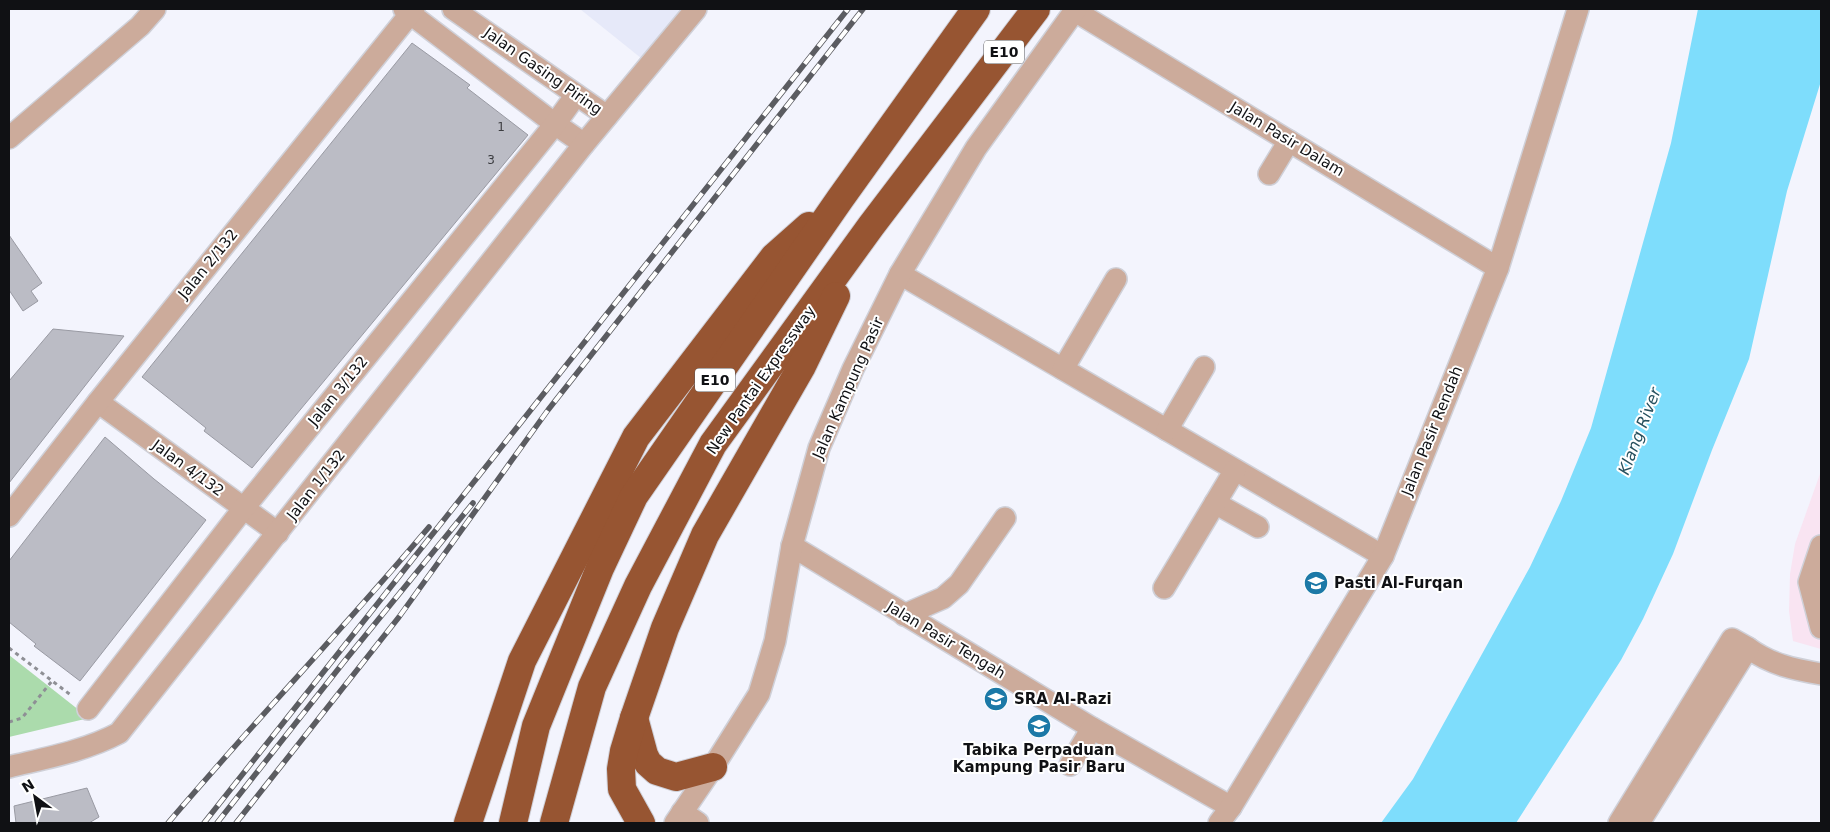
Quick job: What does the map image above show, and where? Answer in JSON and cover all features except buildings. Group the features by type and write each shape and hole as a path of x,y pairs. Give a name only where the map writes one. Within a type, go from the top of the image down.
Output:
{"highway":[{"name":"E10","path":"513,823 536,726 600,568 634,496 840,199 976,9"},
{"name":"New Pantai Expressway","path":"554,823 592,687 638,586 713,444 871,226 1036,9"},
{"path":"468,823 522,661 636,437 774,257 840,199"},
{"path":"641,823 622,789 621,769 624,751 634,718 665,628 705,535 802,366 871,226"},
{"path":"634,718 644,755 648,763 657,771 676,777 714,767"}],"street":[{"path":"9,138 140,26 155,9"},
{"name":"Jalan Gasing Piring","path":"453,9 607,116"},
{"name":"Jalan 1/132","path":"9,767 85,748 119,733 584,144 696,9"},
{"name":"Jalan Pasir Rendah","path":"1225,815 1382,556 1498,268 1578,9"},
{"name":"Jalan 2/132","path":"9,516 409,10 555,124 584,144"},
{"name":"Jalan Pasir Dalam","path":"1076,10 1498,268"},
{"name":"Jalan Kampung Pasir","path":"685,820 714,767 759,694 775,641 792,546 819,448 853,369 900,274 976,148 1076,10"},
{"name":"Jalan 3/132","path":"88,709 243,509 555,124 576,94"},
{"path":"1269,174 1289,141"},
{"path":"900,274 1382,556"},
{"path":"1063,369 1116,279"},
{"path":"1167,430 1204,366"},
{"name":"Jalan 4/132","path":"98,402 278,533"},
{"path":"1164,588 1235,470"},
{"path":"1216,503 1258,527"},
{"path":"904,615 943,598 959,584 1005,518"},
{"name":"Jalan Pasir Tengah","path":"792,546 1092,728 1225,815"},
{"path":"1821,546 1809,582 1821,628"},
{"path":"1619,823 1732,639 1764,659 1786,667 1821,674"},
{"path":"1639,823 1748,648"},
{"path":"1070,765 1092,728"}],"path":[{"path":"9,648 88,709"},
{"path":"9,722 22,718 52,681"}],"shaded area":[{"path":"580,9 681,9 641,58"},
{"path":"1821,471 1821,649 1793,641 1789,611 1790,574 1795,544"}],"green space":[{"path":"9,655 89,718 9,737"}],"water":[{"name":"Klang River","path":"1698,9 1821,9 1821,81 1787,191 1749,359 1673,554 1643,619 1621,660 1516,823 1381,823 1413,779 1530,567 1561,501 1591,428 1671,143"}],"railway":[{"path":"204,823 848,9"},
{"path":"236,823 399,617 548,410 863,9"},
{"path":"217,823 343,663 473,503"},
{"path":"168,823 429,527"}],"place":[{"name":"Pasti Al-Furqan","path":"1316,583"},
{"name":"SRA Al-Razi","path":"996,699"},
{"name":"Tabika Perpaduan Kampung Pasir Baru","path":"1039,726"}]}
